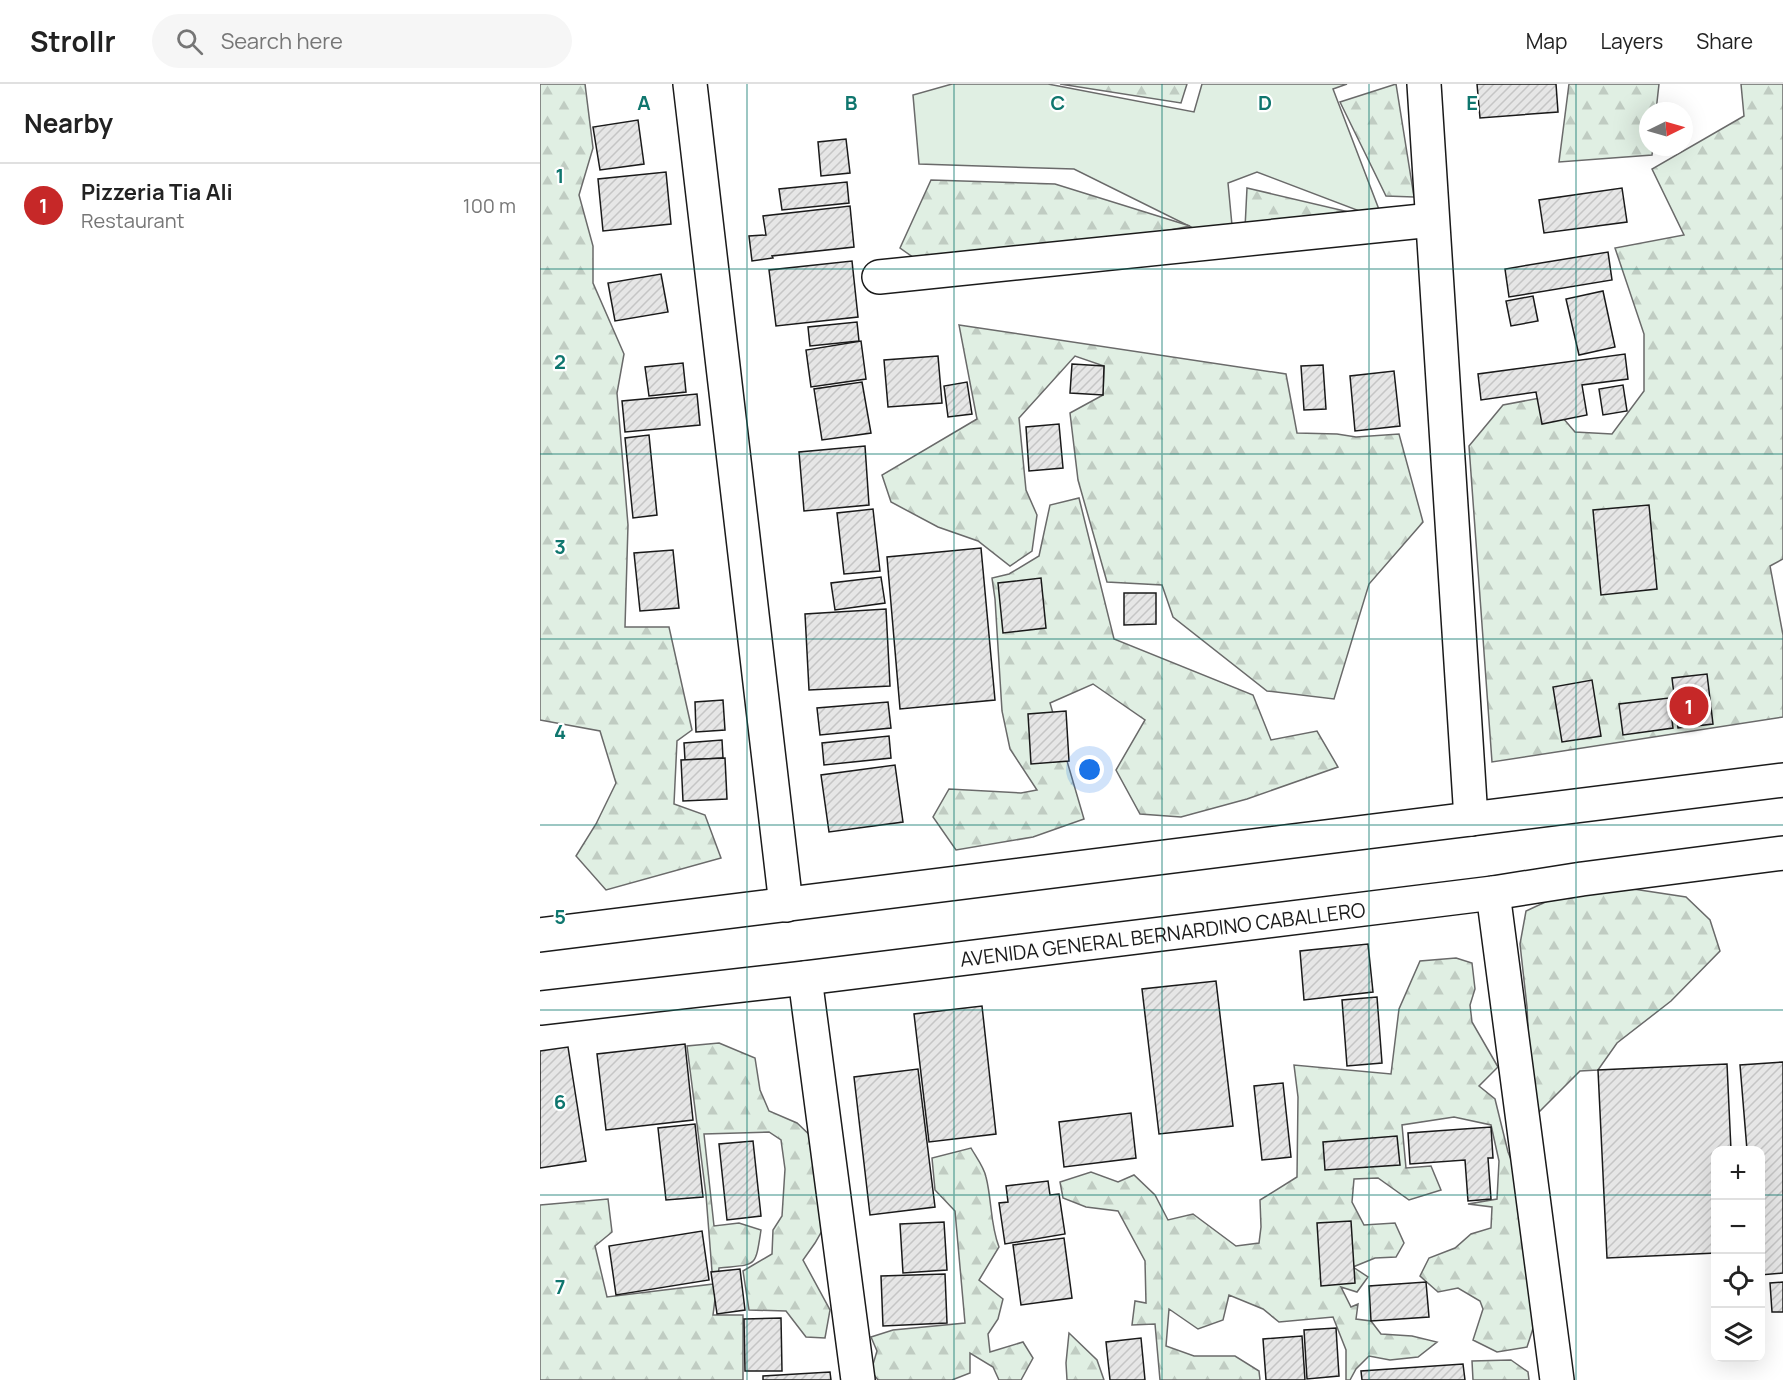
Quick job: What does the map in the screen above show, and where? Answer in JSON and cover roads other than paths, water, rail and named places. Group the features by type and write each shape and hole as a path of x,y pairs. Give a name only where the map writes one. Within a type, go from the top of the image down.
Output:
{"street":[{"path":"690,84 786,905"},
{"path":"1424,84 1471,819"},
{"path":"879,277 1432,220"},
{"path":"540,934 1783,780"},
{"name":"AVENIDA GENERAL BERNARDINO CABALLERO","path":"540,1008 805,978 1493,893 1783,853"},
{"path":"1493,893 1557,1380"},
{"path":"805,978 858,1380"}],"place":[{"name":"Pizzeria Tia Ali","path":"1689,706"}]}
